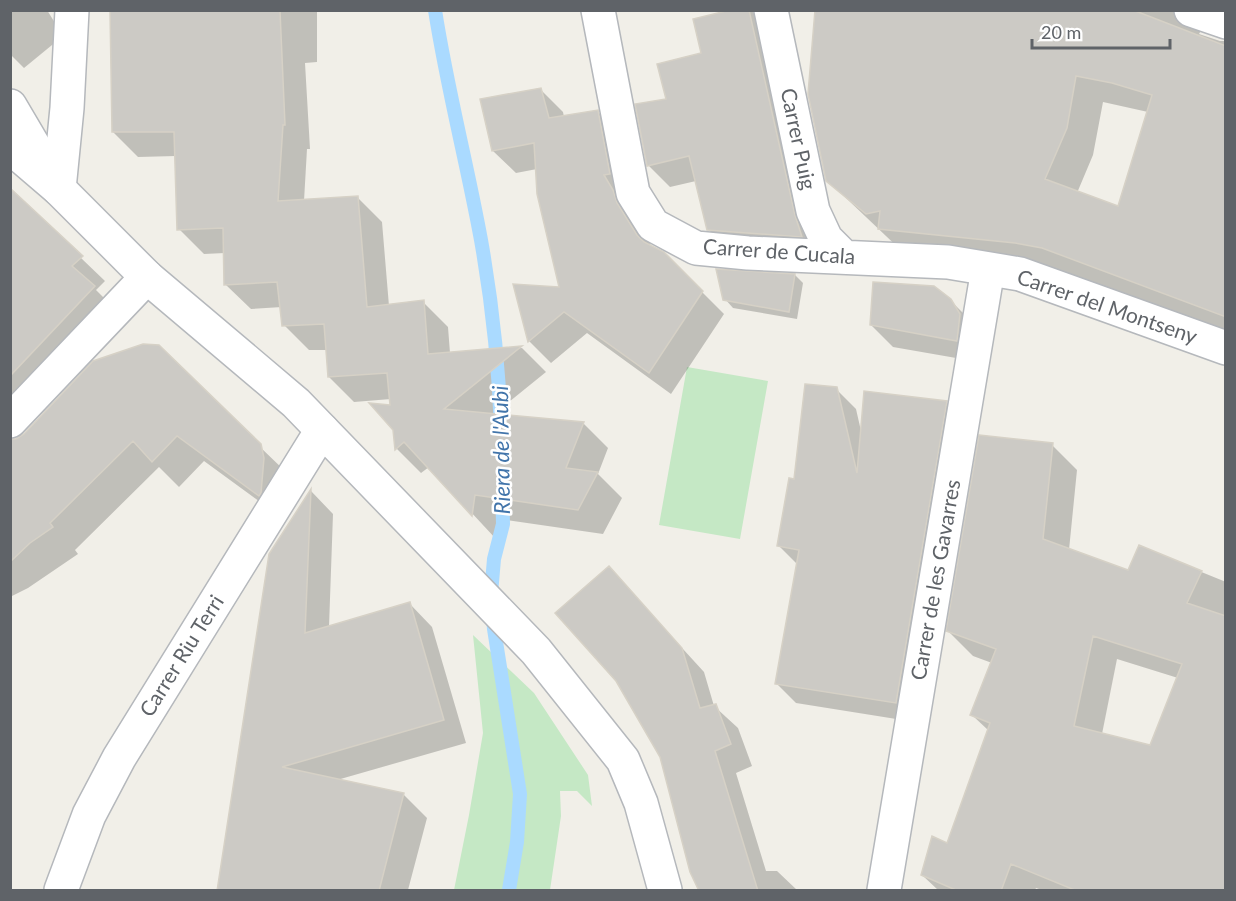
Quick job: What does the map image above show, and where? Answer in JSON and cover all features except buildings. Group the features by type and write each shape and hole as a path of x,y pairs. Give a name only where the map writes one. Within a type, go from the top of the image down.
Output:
{"street":[{"path":"59,189 67,108 72,10"},
{"name":"Carrer de Cucala","path":"598,10 633,193 653,225 696,248 747,254 948,262 988,269"},
{"name":"Carrer Puig","path":"771,10 813,212 826,239 844,257"},
{"path":"1191,10 1226,22"},
{"path":"10,106 59,189"},
{"path":"10,147 59,189 147,277 296,403 536,651 623,760 641,803 665,891"},
{"name":"Carrer del Montseny","path":"988,269 1020,274 1226,348"},
{"name":"Carrer de les Gavarres","path":"884,891 988,269"},
{"path":"10,421 147,277"},
{"name":"Carrer Riu Terri","path":"61,891 89,815 119,758 322,430"}],"green space":[{"path":"687,367 768,381 740,539 659,525"},
{"path":"473,635 534,693 588,775 592,806 577,791 560,791 561,816 550,890 454,890 483,733"}],"waterway":[{"name":"Riera de l'Aubi","path":"435,10 485,263 497,359 501,431"},
{"name":"Riera de l'Aubi","path":"502,483 503,524 494,559 491,594 494,629 520,794 517,842 509,890"}]}
